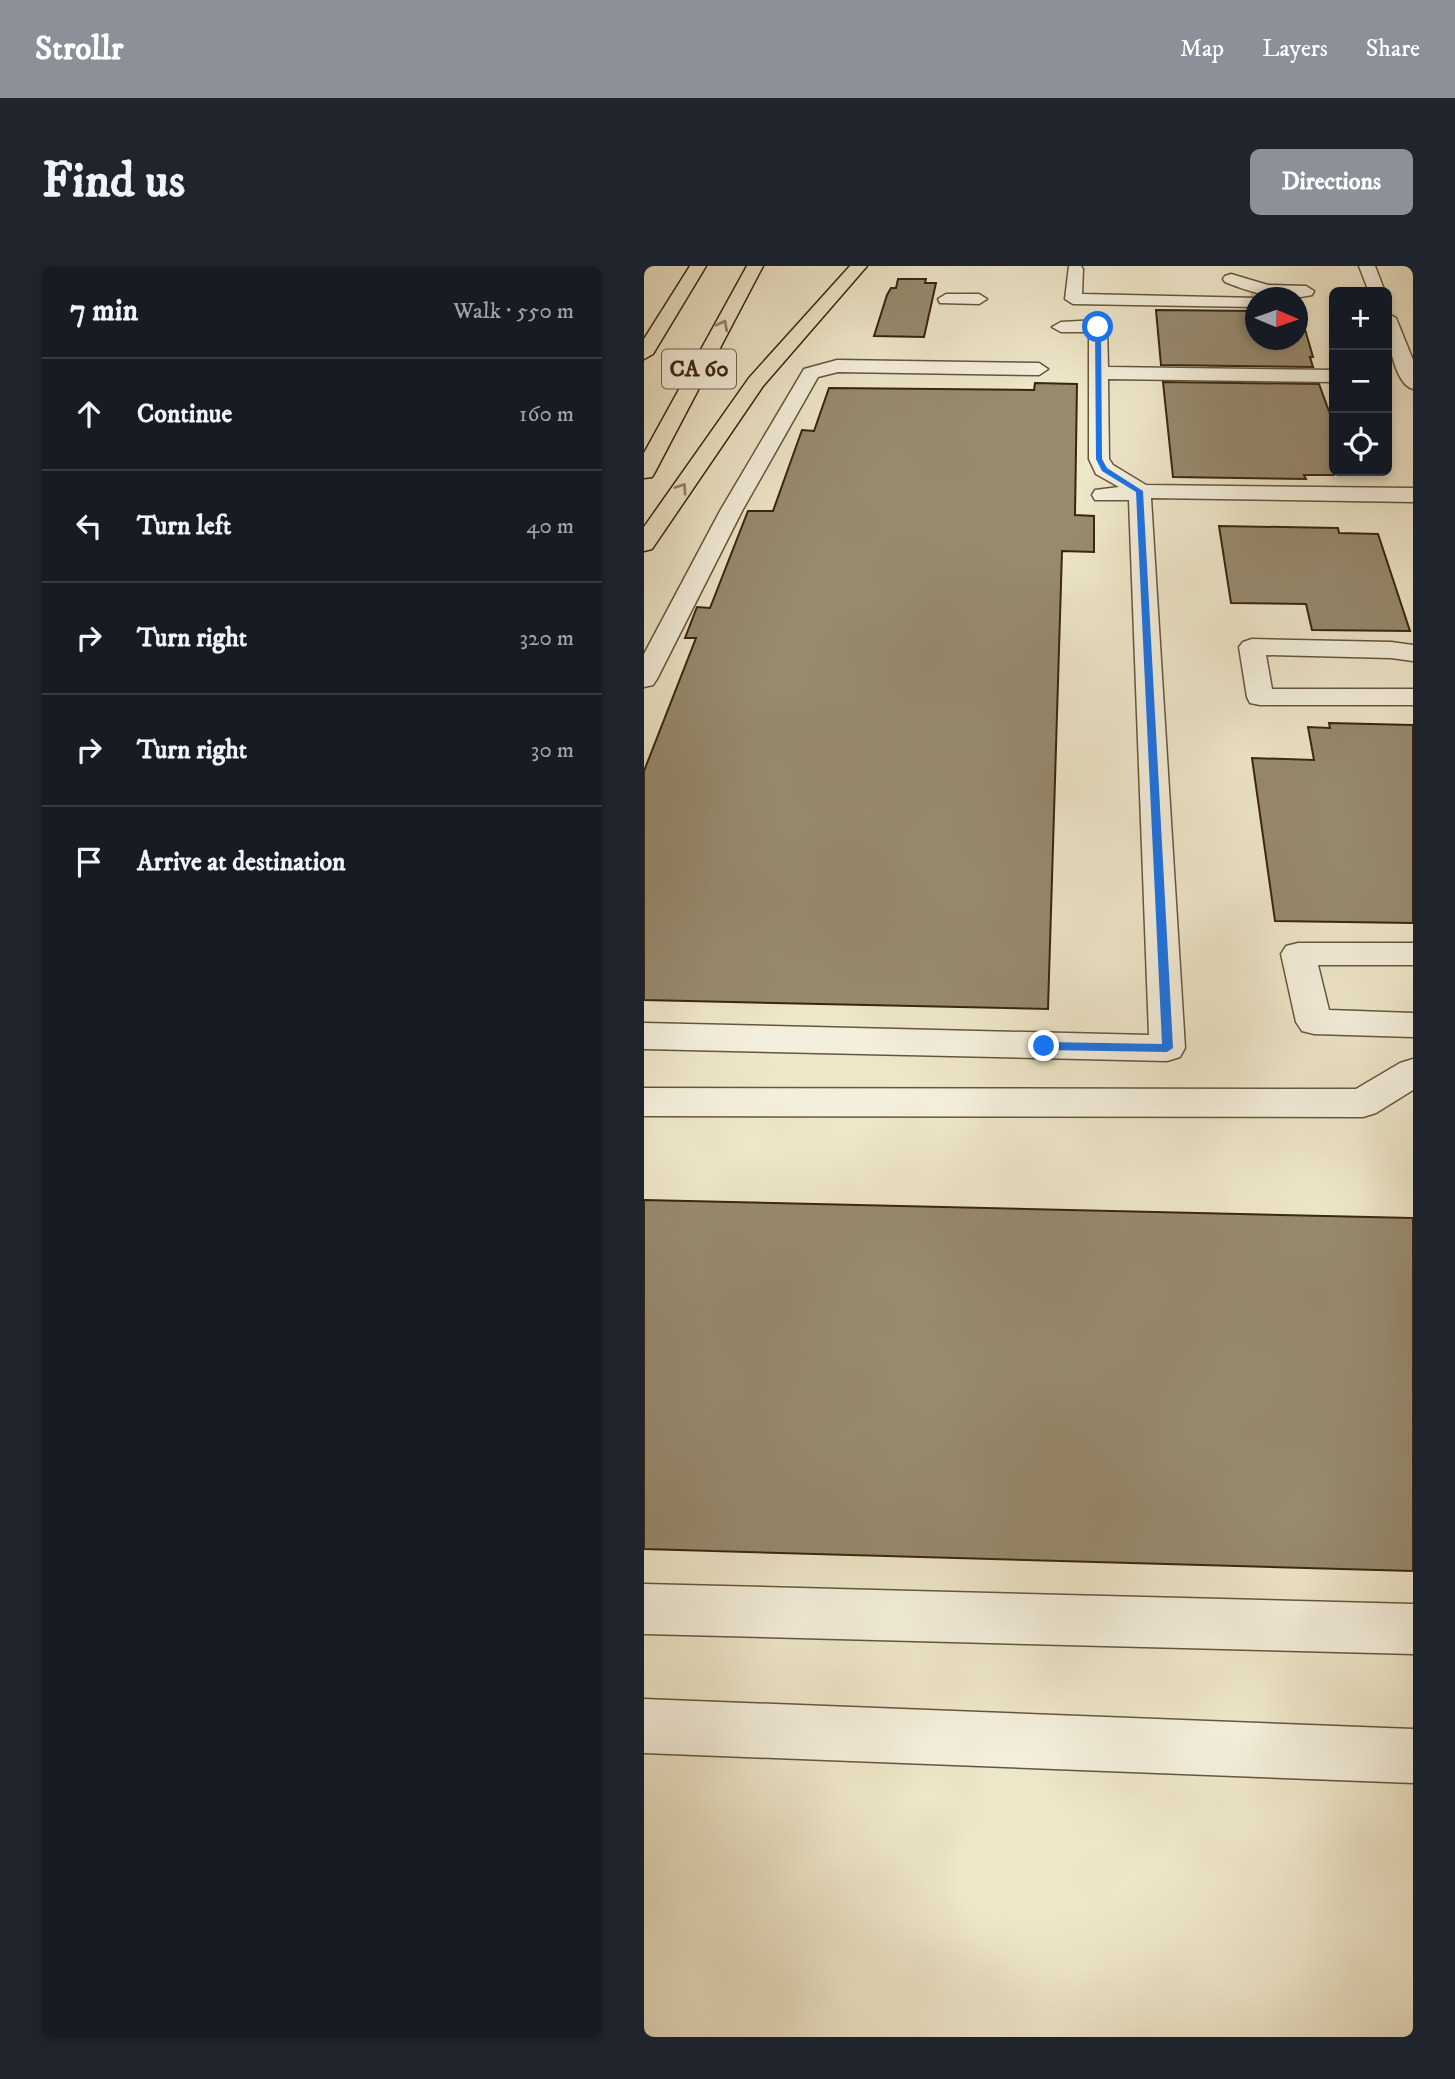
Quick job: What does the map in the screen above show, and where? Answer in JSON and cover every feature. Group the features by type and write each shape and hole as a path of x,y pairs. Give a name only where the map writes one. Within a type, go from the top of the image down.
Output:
{"highway":[{"name":"CA 60","path":"644,354 698,266"},
{"name":"CA 60","path":"644,472 755,266"},
{"path":"644,544 756,382 859,266"}],"street":[{"path":"1367,266 1375,287"},
{"path":"1075,269 1073,306 1245,289"},
{"path":"1308,296 1324,299"},
{"path":"946,299 979,299"},
{"path":"1061,327 1098,326 1099,459 1104,469 1140,491"},
{"path":"1392,330 1413,383"},
{"path":"644,679 731,511 811,373 837,366 1039,369"},
{"path":"1098,373 1329,376"},
{"path":"644,1036 1167,1048 1140,491"},
{"path":"1103,495 1140,491 1413,495"},
{"path":"1413,653 1391,650 1252,648 1260,697 1413,697"},
{"path":"1413,954 1298,954 1314,1022 1413,1025"},
{"path":"644,1102 1363,1103 1413,1072"},
{"path":"644,1609 1413,1629"},
{"path":"644,1726 1413,1756"}],"building":[{"path":"898,279 926,279 925,283 936,283 924,337 874,336 887,295 891,288 896,288"},
{"path":"1156,310 1245,311 1245,350 1308,350 1308,340 1313,357 1310,357 1313,367 1161,365"},
{"path":"1163,382 1319,384 1329,411 1329,475 1304,475 1306,479 1173,477"},
{"path":"1035,383 1077,384 1075,515 1094,516 1094,552 1062,551 1048,1009 644,1000 644,771 696,638 685,638 697,607 710,608 748,511 773,511 802,430 814,431 829,388 1034,390"},
{"path":"1219,526 1338,528 1339,533 1378,534 1410,631 1312,630 1306,604 1231,603"},
{"path":"1329,723 1413,725 1413,923 1275,921 1252,758 1314,760 1308,727 1330,728"},
{"path":"644,1200 1413,1218 1413,1571 644,1549"}],"route":[{"path":"1044,1046 1167,1048 1140,491 1104,469 1099,459 1098,327"}]}
